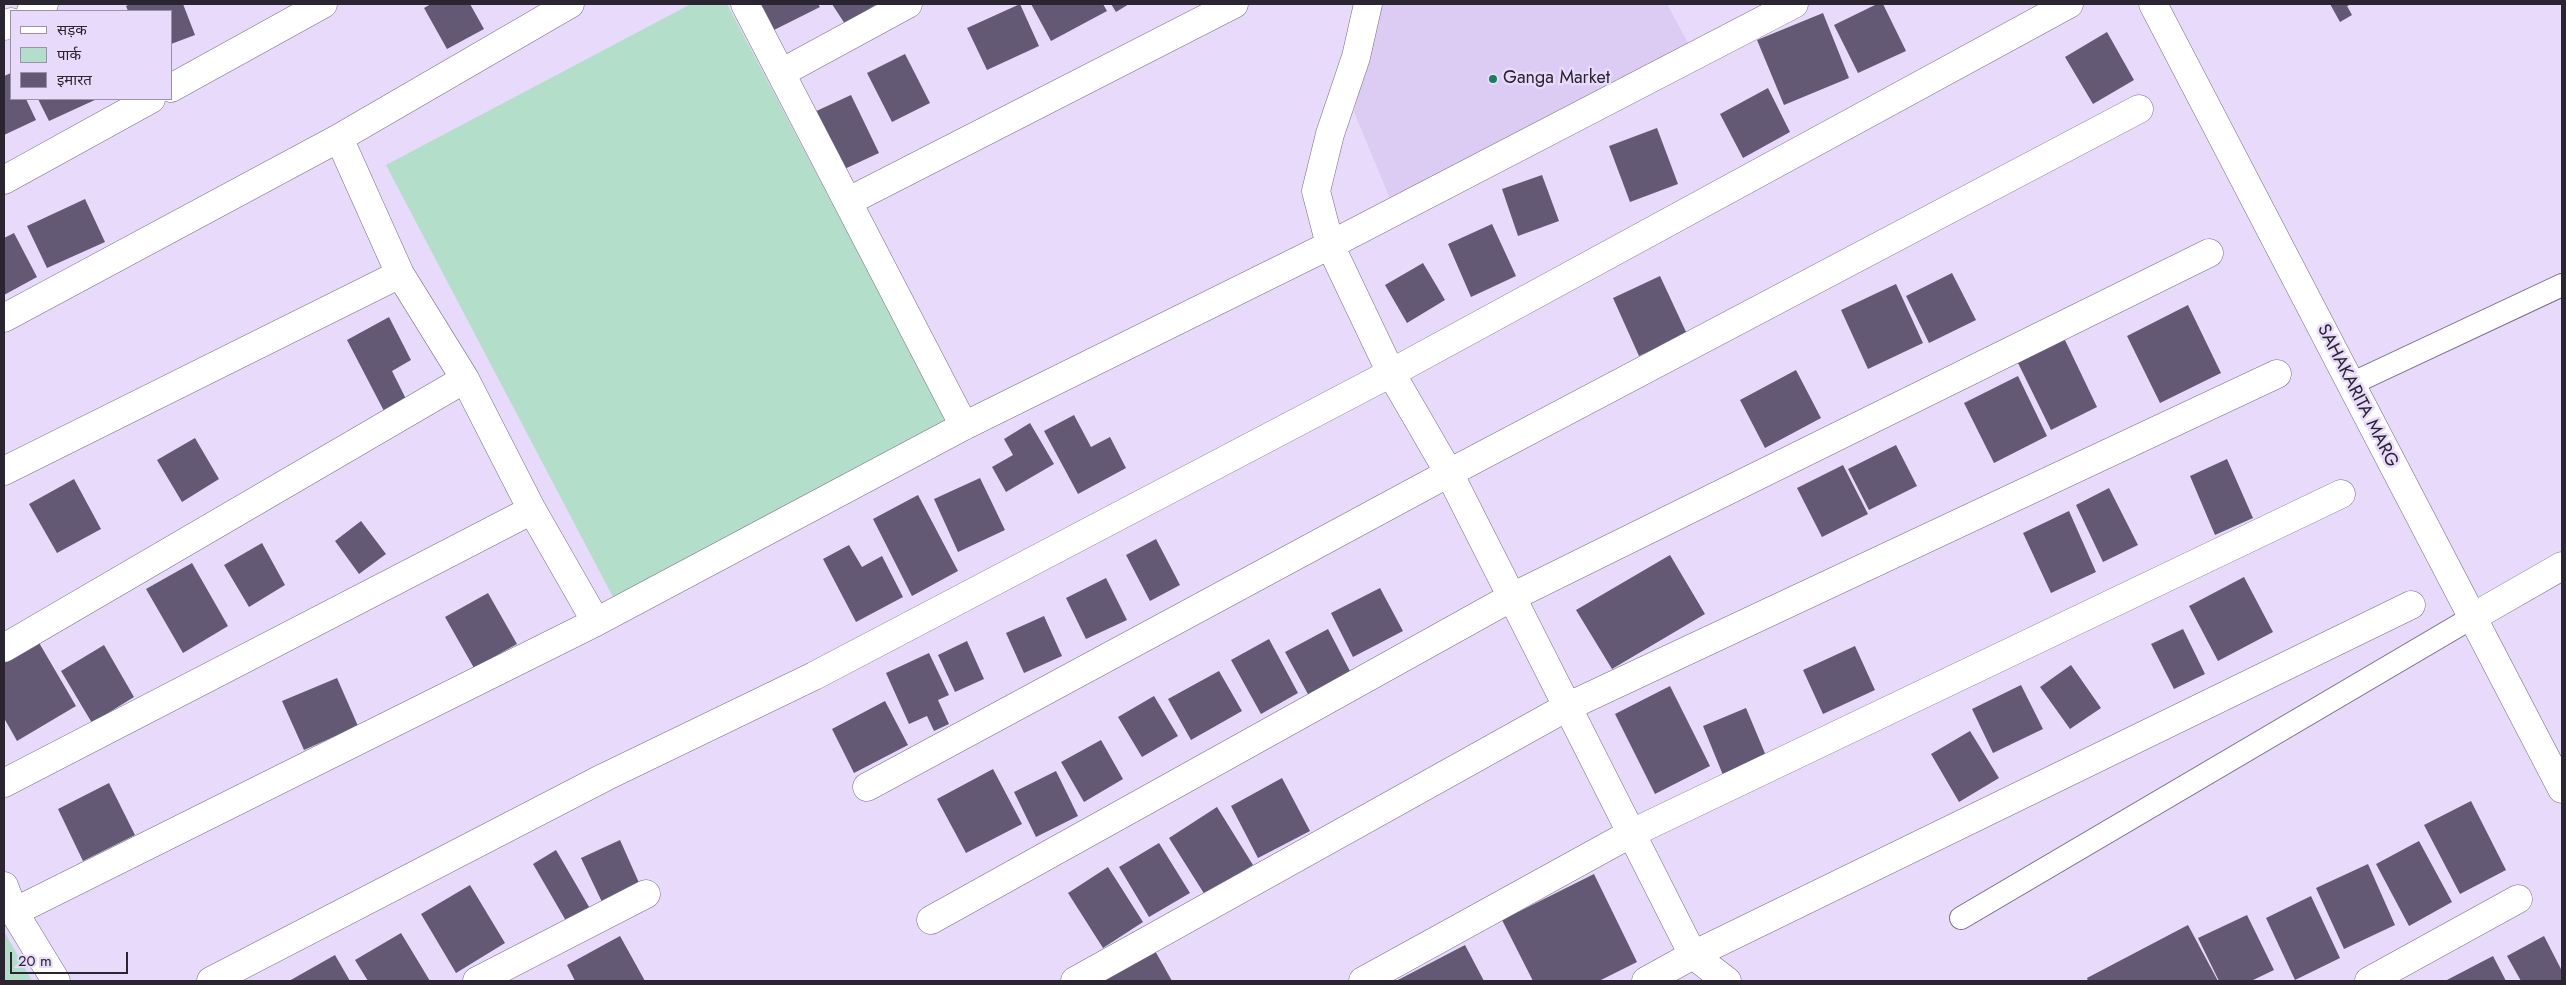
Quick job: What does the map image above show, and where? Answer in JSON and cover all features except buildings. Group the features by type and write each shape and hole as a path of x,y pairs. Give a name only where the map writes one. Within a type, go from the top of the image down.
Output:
{"street":[{"path":"33,10 44,4"},
{"path":"172,87 323,4"},
{"path":"4,318 339,138 570,4"},
{"path":"745,4 849,201 964,426"},
{"path":"781,73 908,4"},
{"path":"849,201 1234,4"},
{"path":"1368,4 1356,57 1330,134 1316,191 1330,245 1391,373 1449,473 1630,834 1693,955 1726,981"},
{"path":"14,912 596,622 964,426 1330,245 1794,4"},
{"path":"211,981 605,778 823,672 1391,373 2070,4"},
{"name":"SAHAKARITA MARG","path":"2153,4 2562,789"},
{"path":"4,180 149,100"},
{"path":"867,787 1449,473 2139,109"},
{"path":"339,138 400,274 465,379 532,510 596,622"},
{"path":"931,920 1512,597 2209,253"},
{"path":"4,471 400,274"},
{"path":"1075,981 1567,708 2277,374"},
{"path":"4,648 465,379"},
{"path":"1363,981 1630,834 2341,494"},
{"path":"4,783 532,510"},
{"path":"2473,616 2562,566"},
{"path":"1646,981 1693,955 2411,605"},
{"path":"4,886 14,912 56,981"},
{"path":"477,981 646,894"},
{"path":"2369,981 2518,899"}],"lane":[{"path":"2351,384 2562,285"},
{"path":"1960,918 2473,616"}],"shaded area":[{"name":"Ganga Market","path":"1377,4 1667,4 1689,45 1391,201 1354,112"}],"green space":[{"path":"691,4 727,4 956,439 623,616 386,165"},
{"path":"4,931 32,981 4,981"}],"place":[{"name":"Ganga Market","path":"1493,79"}]}
